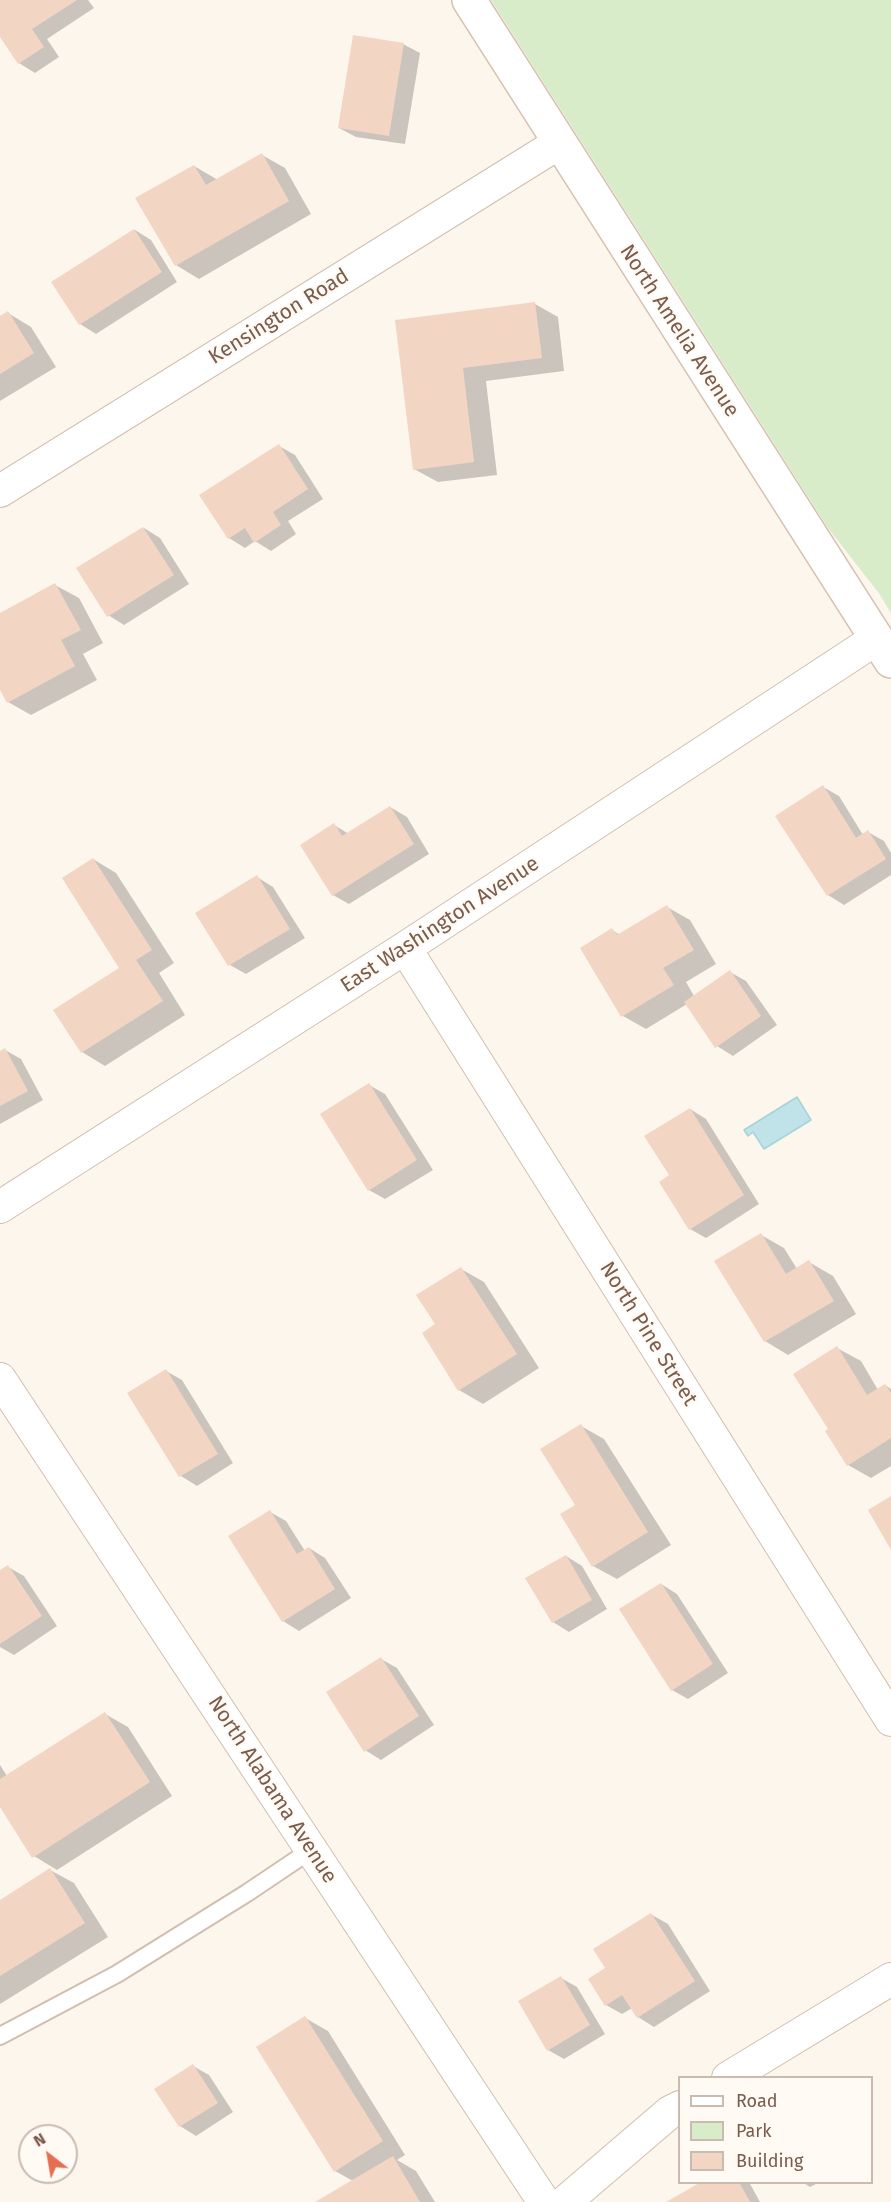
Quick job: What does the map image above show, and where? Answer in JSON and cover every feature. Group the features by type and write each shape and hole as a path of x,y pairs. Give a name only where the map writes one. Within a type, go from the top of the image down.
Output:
{"main road":[{"name":"North Amelia Avenue","path":"469,0 884,650"}],"street":[{"name":"Kensington Road","path":"0,491 559,143"},
{"name":"East Washington Avenue","path":"0,1207 405,948 884,650"},
{"name":"North Pine Street","path":"405,948 891,1720"},
{"name":"North Alabama Avenue","path":"0,1379 544,2202"},
{"path":"731,2076 891,1978"},
{"path":"565,2202 670,2112 678,2108"}],"lane":[{"path":"0,2036 117,1974 311,1850"}],"green space":[{"path":"491,0 891,0 891,613 878,592 828,528"}],"water":[{"path":"797,1097 811,1120 764,1149 753,1132 748,1136 744,1130"}],"building":[{"path":"0,0 77,0 32,29 44,47 18,64 0,37"},
{"path":"353,35 404,43 389,136 338,128"},
{"path":"262,153 289,201 175,266 135,198 194,165 206,185"},
{"path":"134,229 162,272 79,325 51,282"},
{"path":"535,302 542,358 463,368 474,462 413,470 395,320"},
{"path":"8,311 34,353 0,374 0,316"},
{"path":"279,444 308,489 273,512 281,525 254,543 245,528 228,539 199,495"},
{"path":"143,527 174,575 107,617 76,568"},
{"path":"55,583 81,630 61,640 75,666 7,703 0,690 0,613"},
{"path":"823,785 856,838 868,830 886,859 827,896 775,816"},
{"path":"390,806 414,844 332,896 300,845 334,823 342,836"},
{"path":"93,858 152,950 136,960 163,1001 81,1053 53,1010 119,968 62,878"},
{"path":"257,875 290,929 228,966 195,913"},
{"path":"667,905 694,950 663,968 674,985 621,1017 580,948 612,928 617,935"},
{"path":"730,970 761,1016 715,1048 684,1002"},
{"path":"5,1048 28,1091 0,1106 0,1051"},
{"path":"369,1083 417,1160 368,1191 320,1114"},
{"path":"690,1108 744,1195 689,1230 659,1182 669,1175 644,1136"},
{"path":"761,1233 786,1274 809,1260 834,1301 764,1342 714,1261"},
{"path":"461,1267 517,1354 458,1391 422,1333 435,1324 416,1295"},
{"path":"837,1346 867,1395 885,1384 891,1393 891,1438 847,1466 825,1431 828,1429 793,1374"},
{"path":"166,1369 218,1454 179,1477 127,1393"},
{"path":"581,1424 648,1532 592,1567 560,1514 575,1505 540,1449"},
{"path":"891,1496 891,1550 868,1510"},
{"path":"270,1510 297,1554 309,1547 335,1589 282,1622 228,1536"},
{"path":"566,1555 592,1600 552,1623 525,1578"},
{"path":"8,1565 42,1616 0,1644 0,1570"},
{"path":"661,1583 713,1664 671,1691 619,1609"},
{"path":"381,1657 419,1716 364,1752 326,1692"},
{"path":"105,1712 150,1782 32,1858 0,1807 0,1779"},
{"path":"50,1868 85,1923 0,1976 0,1900"},
{"path":"651,1913 695,1981 637,2018 622,1995 605,2006 588,1979 605,1968 593,1949"},
{"path":"561,1976 590,2025 547,2051 518,2001"},
{"path":"305,2016 383,2141 334,2172 256,2047"},
{"path":"193,2064 218,2103 179,2127 154,2089"},
{"path":"393,2156 420,2202 315,2202"},
{"path":"698,2184 740,2184 750,2202 666,2202"}]}
